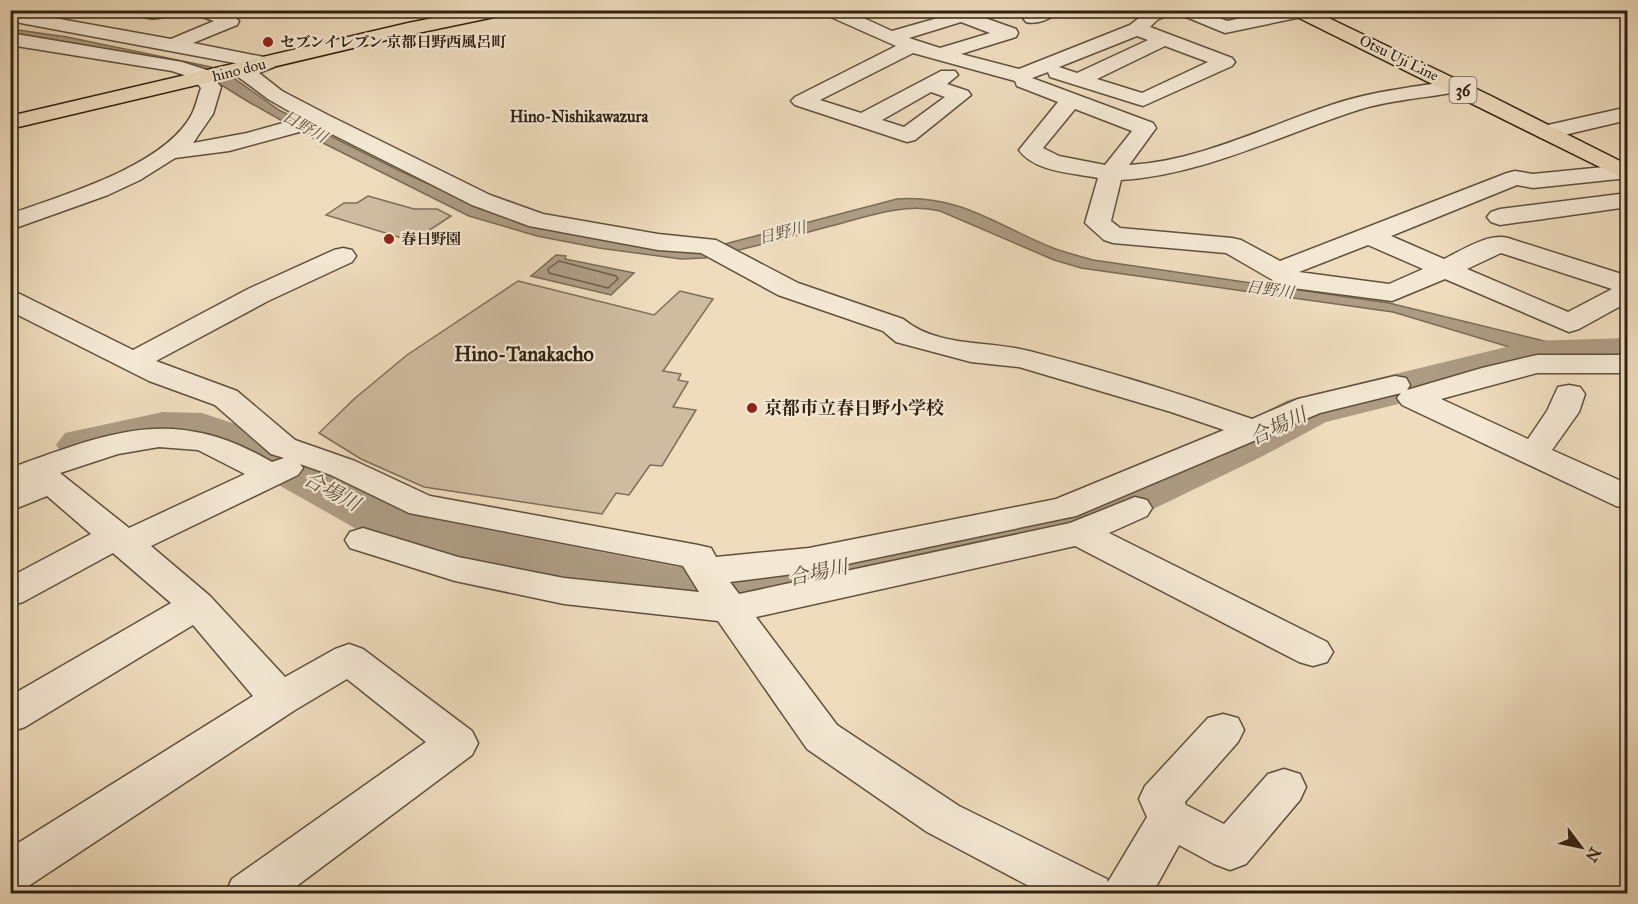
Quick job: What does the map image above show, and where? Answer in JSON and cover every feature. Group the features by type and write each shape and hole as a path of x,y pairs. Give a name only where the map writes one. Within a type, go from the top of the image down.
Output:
{"main road":[{"name":"hino dou","path":"10,123 408,29 504,10"},
{"name":"Otsu Uji Line","path":"1298,11 1457,86 1626,173"}],"street":[{"path":"138,10 153,14 164,10"},
{"path":"176,44 230,21 200,10"},
{"path":"830,10 912,46 1020,76 1032,75 1137,29 1151,16 1167,10"},
{"path":"1032,18 1051,10"},
{"path":"1182,10 1225,27 1298,11"},
{"path":"10,15 176,44 267,63"},
{"path":"891,37 962,16 1009,33 941,54"},
{"path":"1074,90 1143,100 1225,62 1137,29"},
{"path":"10,39 175,66 207,78 211,87 209,104 189,135 173,151 147,167 112,183 10,223"},
{"path":"1164,39 1074,90 1030,150 1052,162 1111,173 1133,173 1191,160 1363,102 1457,86"},
{"path":"912,46 802,100 907,135 961,95 929,85"},
{"path":"267,63 244,72 309,124 481,200 538,221 718,252 788,289 893,325 906,336 971,353 1022,358 1182,405 1253,430"},
{"path":"863,121 971,63"},
{"path":"1032,75 1074,90 1145,128 1111,173 1098,223 1113,235 1232,246 1293,280 1392,293 1516,235 1500,217"},
{"path":"1548,132 1628,113"},
{"path":"173,151 217,148 309,124"},
{"path":"1278,271 1515,178 1533,181 1626,173"},
{"path":"1451,202 1500,217 1628,200"},
{"path":"1367,235 1569,323 1628,291"},
{"path":"1499,244 1628,285"},
{"path":"132,362 258,295 343,256"},
{"path":"10,300 160,375 226,398 283,447 289,466"},
{"path":"1076,522 1253,430 1309,406 1493,374 1537,364 1628,364"},
{"path":"1537,364 1575,377 1607,384 1628,385"},
{"path":"1400,390 1628,498"},
{"path":"1534,453 1563,412 1569,394"},
{"path":"10,479 104,448 157,437 202,441 289,466 343,468 421,506 698,557 717,589 822,737 943,819 1090,894"},
{"path":"10,593 121,540 289,466"},
{"path":"10,500 51,481 197,605 280,699"},
{"path":"363,540 454,569 564,591 717,589 1076,522 1135,508"},
{"path":"1076,522 1313,652"},
{"path":"10,716 197,605"},
{"path":"10,873 280,699 348,659 457,743 255,892"},
{"path":"1223,730 1161,800 1170,818 1230,850 1284,787"},
{"path":"1127,894 1170,818"}],"shaded area":[{"path":"368,196 414,209 437,209 451,216 422,235 402,238 326,215 344,203 357,203"},
{"path":"518,281 654,315 680,291 713,299 663,371 681,374 678,380 688,382 673,407 696,410 662,466 650,465 629,495 616,493 602,514 424,487 361,459 319,433 354,399 407,355"}],"water":[{"name":"日野川","path":"11,29 67,37 211,67 232,77 279,110 398,170 490,212 717,246 897,199 940,201 978,213 1053,248 1093,260 1389,303 1569,347 1627,345 1627,356 1539,359 1526,352 1393,312 1081,268 1054,260 940,211 926,209 912,208 883,212 705,258 681,259 599,248 537,236 469,216 309,136 199,71 11,37"},
{"path":"556,255 566,256 565,259 634,273 611,295 531,276"}],"waterway":[{"name":"合場川","path":"84,445 163,428 202,429 260,451 411,534 678,589 766,584 1099,512 1242,445 1307,411 1531,356 1628,353"}],"place":[{"name":"セブンイレブン 京都日野西風呂町","path":"268,42"},
{"name":"春日野園","path":"389,239"},
{"name":"京都市立春日野小学校","path":"752,408"}],"district":[{"name":"Hino-Nishikawazura","path":"579,116"},
{"name":"Hino-Tanakacho","path":"524,354"}]}
